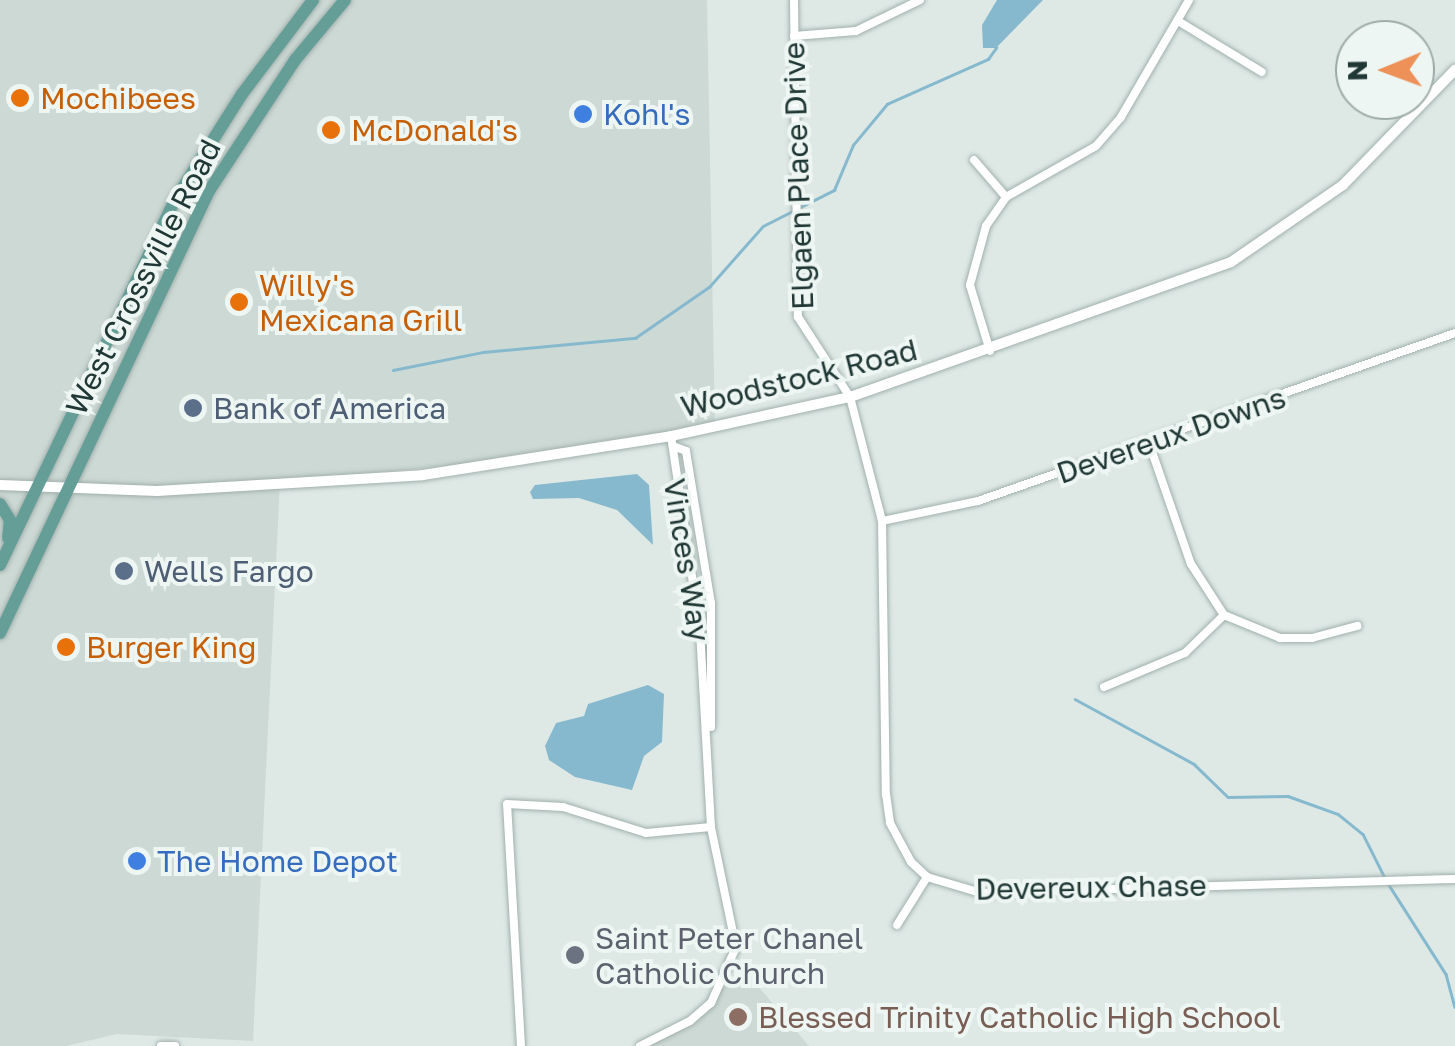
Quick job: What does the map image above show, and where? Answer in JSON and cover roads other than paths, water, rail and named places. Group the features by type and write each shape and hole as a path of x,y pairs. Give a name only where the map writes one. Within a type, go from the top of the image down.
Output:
{"main road":[{"name":"West Crossville Road","path":"38,487 176,200 242,94 313,0"},
{"name":"West Crossville Road","path":"68,487 209,191 295,60 345,0"},
{"path":"3,559 38,487"},
{"path":"0,633 68,487"},
{"path":"0,504 10,520 3,559"}],"street":[{"name":"Elgaen Place Drive","path":"794,0 798,317 850,397"},
{"path":"794,36 856,31 920,0"},
{"path":"990,351 970,285 973,260 1006,197 1096,146 1190,0"},
{"path":"1178,21 1262,72"},
{"name":"Woodstock Road","path":"0,486 209,490 424,475 672,441 850,397 1190,281 1270,240 1342,185 1455,70"},
{"path":"974,160 1006,197"},
{"name":"Devereux Downs","path":"882,520 948,511 1455,333"},
{"path":"850,397 882,520 888,808 898,841 927,877 897,925"},
{"name":"Vinces Way","path":"672,441 686,452 711,603 716,669 709,742"},
{"name":"Vinces Way","path":"640,1046 702,1012 733,960 734,932 711,826 709,742 672,441"},
{"path":"1150,443 1191,564 1224,615 1280,638 1312,638 1356,626"},
{"path":"1104,687 1175,658 1224,615"},
{"path":"520,1046 507,804 563,807 646,834 711,826"},
{"name":"Devereux Chase","path":"927,877 981,893 1455,879"},
{"path":"161,1046 175,1046"}],"water":[{"path":"997,0 1043,0 996,48 983,48 982,25"},
{"path":"637,474 649,485 653,545 617,510 579,498 533,499 530,492 535,485"},
{"path":"648,685 664,694 662,742 644,756 632,790 575,777 549,760 545,746 556,723 584,716 588,704"}],"waterway":[{"path":"393,370 483,352 635,338 709,287 763,226 834,190 853,145 887,104 988,59 996,48"},
{"path":"1075,699 1194,764 1228,797 1288,796 1338,814 1363,834 1385,878"},
{"path":"1389,885 1446,974 1455,1007"}],"place":[{"name":"Mochibees","path":"20,98"},
{"name":"Kohl's","path":"583,114"},
{"name":"McDonald's","path":"331,130"},
{"name":"Willy's Mexicana Grill","path":"239,302"},
{"name":"Bank of America","path":"193,408"},
{"name":"Wells Fargo","path":"124,571"},
{"name":"Burger King","path":"66,647"},
{"name":"The Home Depot","path":"137,861"},
{"name":"Saint Peter Chanel Catholic Church","path":"575,955"},
{"name":"Blessed Trinity Catholic High School","path":"738,1017"}]}
